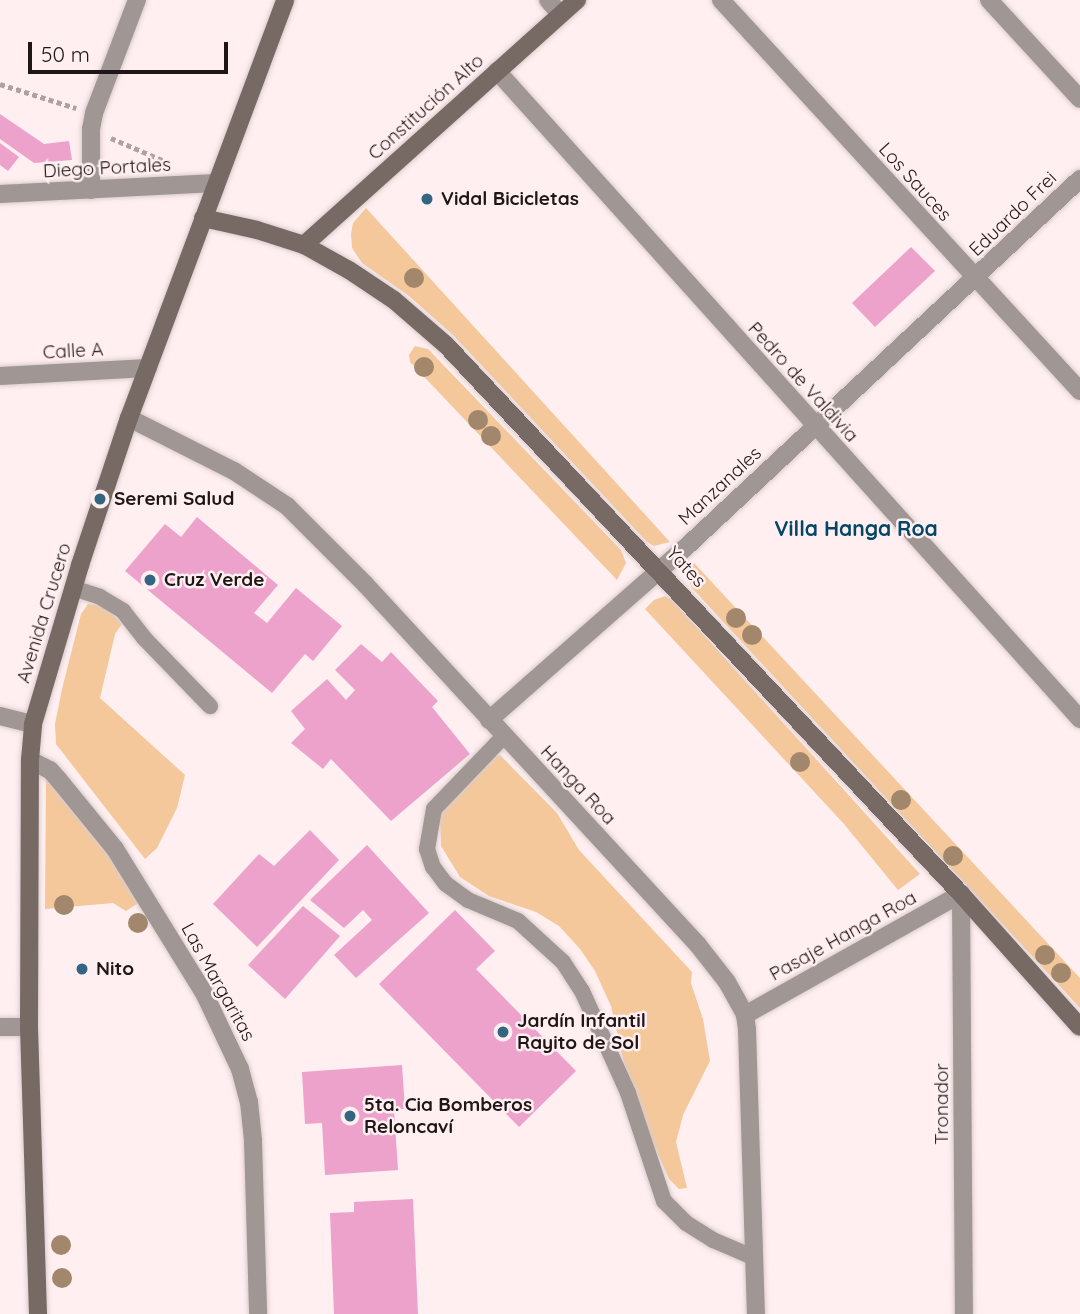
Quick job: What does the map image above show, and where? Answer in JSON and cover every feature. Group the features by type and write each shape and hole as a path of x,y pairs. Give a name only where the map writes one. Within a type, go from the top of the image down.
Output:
{"main road":[{"name":"Avenida Crucero","path":"38,1314 29,1027 30,760 33,724 73,588 129,418 285,0"},
{"name":"Constitución Alto","path":"304,245 577,0"},
{"name":"Yates","path":"203,218 304,245 349,270 394,300 446,345 660,570 961,894 1080,1027"}],"street":[{"path":"91,190 92,121 137,0"},
{"path":"548,0 560,14"},
{"name":"Los Sauces","path":"721,0 1080,391"},
{"path":"989,0 1080,99"},
{"name":"Pedro de Valdivia","path":"497,71 1080,719"},
{"name":"Eduardo Frei","path":"975,279 1080,179"},
{"name":"Diego Portales","path":"0,194 216,183"},
{"name":"Manzanales","path":"489,720 660,570 975,279"},
{"name":"Calle A","path":"0,376 148,368"},
{"name":"Hanga Roa","path":"129,418 234,471 288,506 326,543 698,945 727,982 745,1015 753,1131 756,1314"},
{"path":"0,716 33,724"},
{"name":"Las Margaritas","path":"30,760 50,770 114,849 205,995 240,1069 249,1102 253,1141 258,1314"},
{"name":"Pasaje Hanga Roa","path":"745,1015 961,894"},
{"name":"Tronador","path":"961,894 964,1314"},
{"path":"0,1027 29,1027"}],"lane":[{"path":"73,588 100,597 123,611 144,638 210,706"},
{"path":"504,736 434,809 427,849 433,867 446,884 468,900 518,921 563,962 582,990 628,1093 664,1200 686,1223 713,1240 753,1257"}],"path":[{"path":"0,85 92,121 178,167"}],"shaded area":[{"path":"366,208 670,542 654,546 647,542 453,335 409,296 362,263 352,248 351,234 353,223"},
{"path":"415,346 428,349 621,550 626,563 617,580 410,362 409,355"},
{"path":"690,563 694,563 1080,978 1080,1008 692,588 686,574"},
{"path":"665,596 672,600 920,874 898,890 844,824 645,609 654,600"},
{"path":"88,604 105,606 122,624 115,634 100,698 185,775 177,808 157,848 145,859 56,744 55,724 62,689 81,614"},
{"path":"500,755 557,813 579,850 692,972 691,983 703,1019 710,1061 683,1115 676,1142 687,1188 679,1189 669,1179 652,1141 624,1063 611,1006 595,971 580,949 559,926 536,912 489,896 460,877 441,846 440,815 493,756"},
{"path":"46,776 80,811 140,902 126,911 113,903 45,909"}],"building":[{"path":"0,114 44,144 69,141 72,160 34,163 0,139"},
{"path":"0,143 19,157 8,171 0,165"},
{"path":"911,247 935,271 875,327 852,303"},
{"path":"197,517 278,585 254,613 267,623 296,588 342,626 313,661 305,654 272,693 125,571 165,524 181,537"},
{"path":"361,644 382,662 391,652 438,701 432,707 470,754 391,821 331,759 323,769 291,743 305,729 291,711 327,679 346,700 355,690 335,670"},
{"path":"310,830 339,860 257,947 213,904 259,854 274,866"},
{"path":"367,845 429,913 356,978 334,955 372,920 363,910 344,928 310,900"},
{"path":"303,906 340,936 285,999 248,965"},
{"path":"455,910 495,951 476,969 576,1071 519,1127 379,984"},
{"name":"5ta. Cia Bomberos Reloncaví","path":"402,1065 405,1109 394,1109 398,1170 325,1175 322,1123 305,1124 302,1072"},
{"path":"413,1199 418,1314 334,1314 330,1213 354,1212 354,1202"}],"place":[{"name":"Vidal Bicicletas","path":"427,199"},
{"name":"Seremi Salud","path":"100,499"},
{"name":"Cruz Verde","path":"150,580"},
{"name":"Nito","path":"82,969"},
{"name":"Jardín Infantil Rayito de Sol","path":"503,1032"},
{"name":"5ta. Cia Bomberos Reloncaví","path":"350,1116"}],"district":[{"name":"Villa Hanga Roa","path":"856,528"}]}
